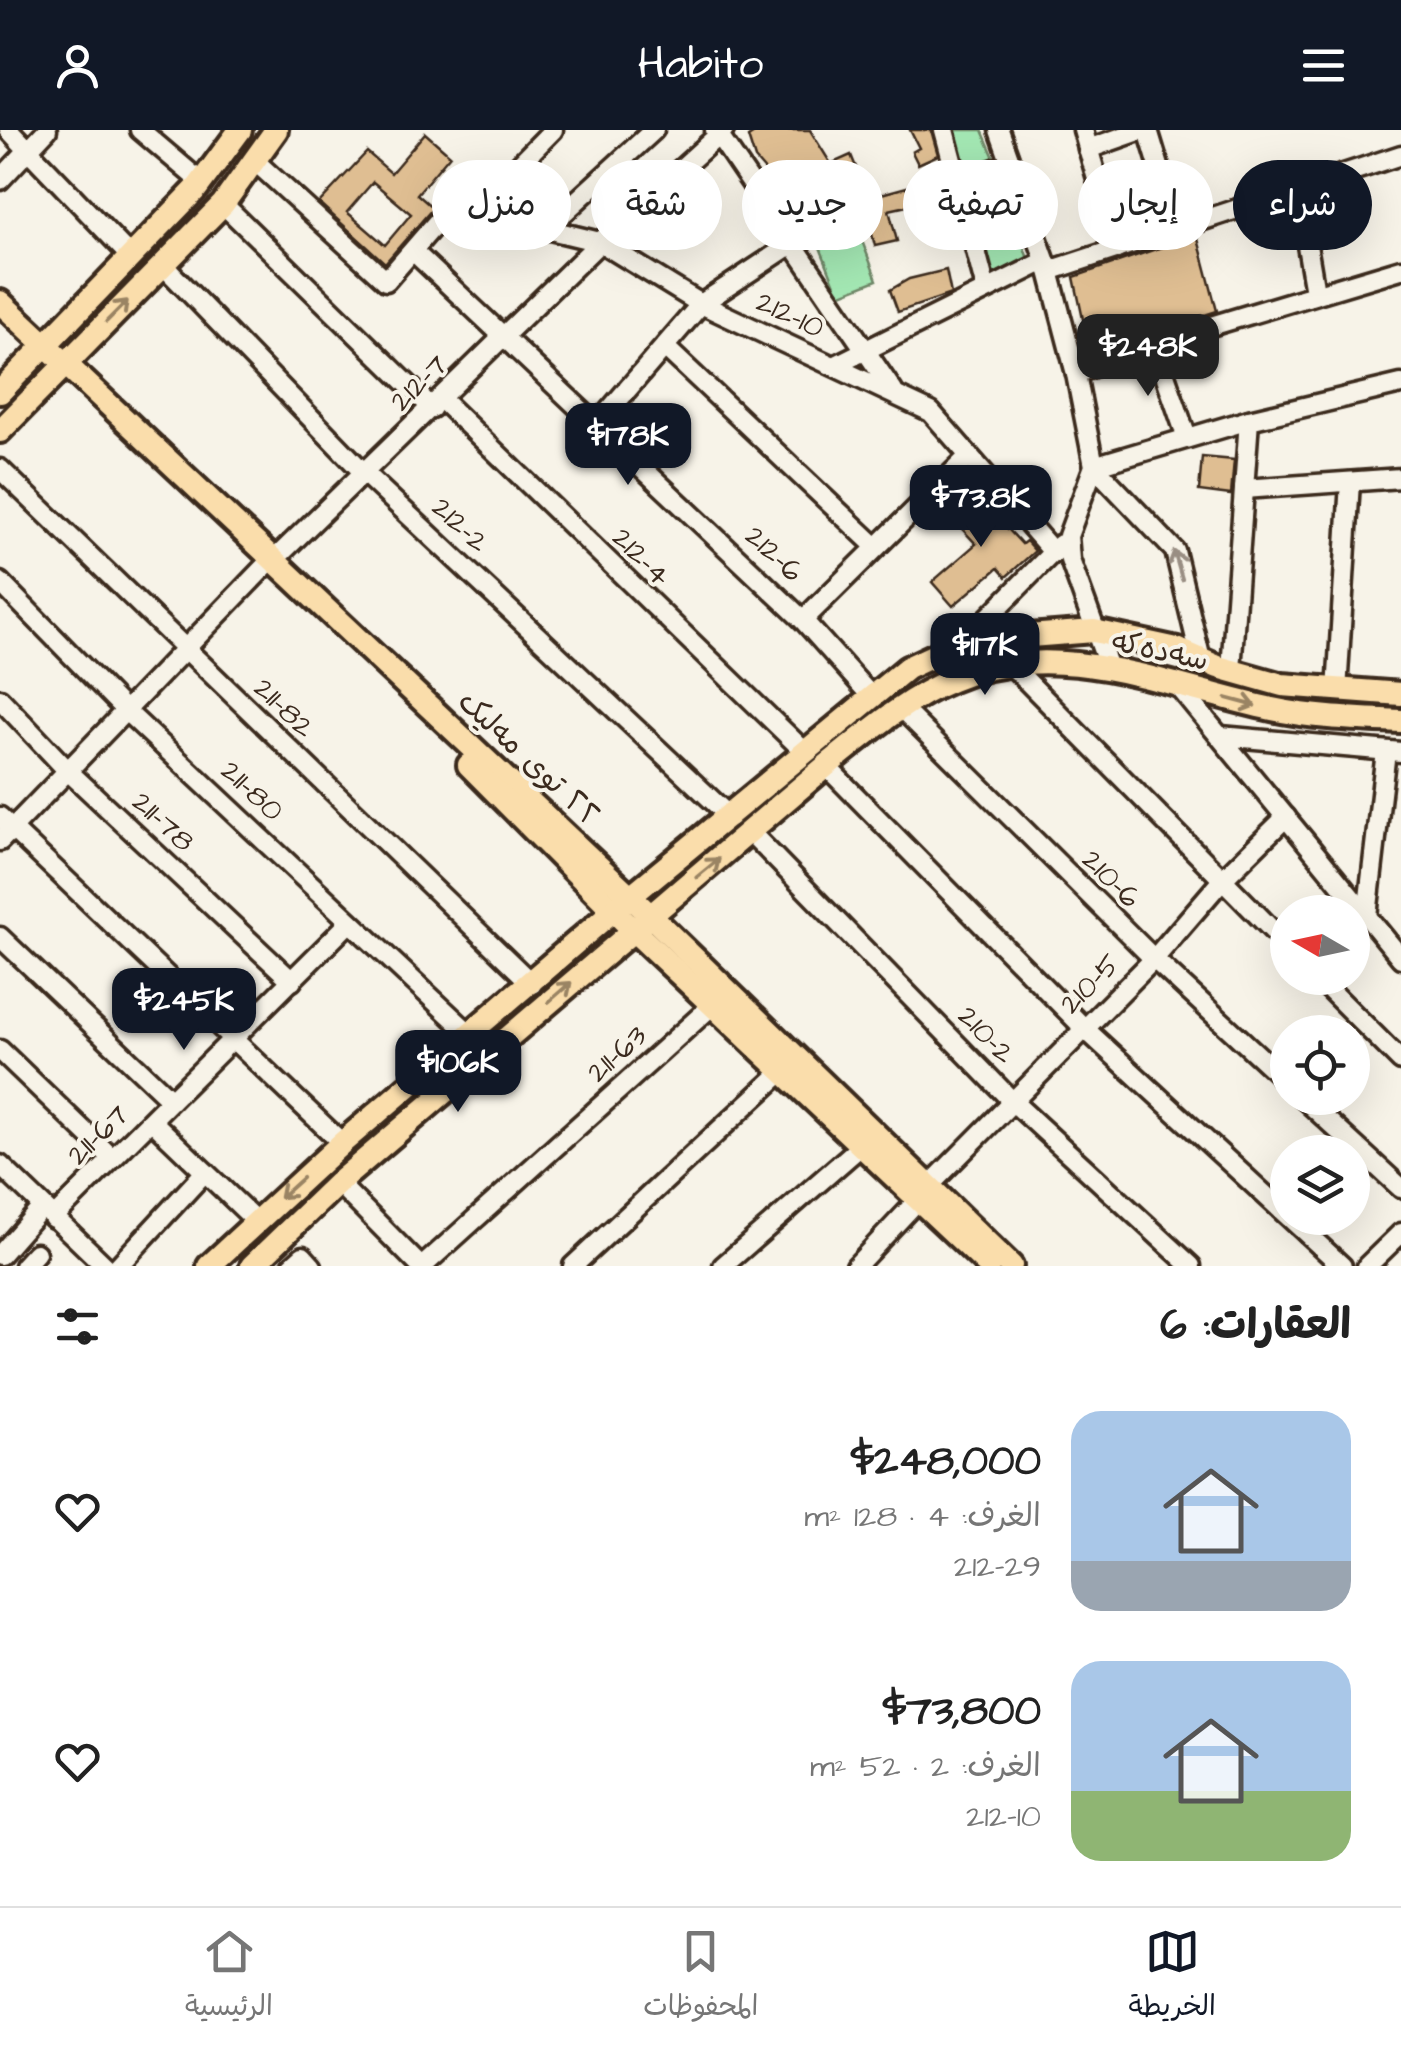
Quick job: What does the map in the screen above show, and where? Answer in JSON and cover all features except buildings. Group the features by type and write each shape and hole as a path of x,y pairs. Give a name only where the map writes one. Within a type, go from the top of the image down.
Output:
{"main road":[{"path":"0,392 201,182 240,130"},
{"path":"0,431 223,204 276,130"},
{"name":"٢٢ توی مەلیک","path":"0,302 41,346 622,903 783,1071 862,1145 924,1192 989,1266"},
{"name":"٢٢ توی مەلیک","path":"0,316 41,346"},
{"name":"سەدەکە","path":"965,641 1094,631 1177,648 1202,660 1282,685 1401,694"},
{"path":"209,1266 342,1143 871,696 907,668 965,641"},
{"name":"سەدەکە","path":"252,1266 338,1183 826,766 902,708 952,680 1042,662 1109,668 1278,711 1401,720"},
{"name":"٢٢ توی مەلیک","path":"640,923 924,1192 1011,1266"}],"street":[{"path":"8,130 129,256"},
{"path":"0,180 48,130"},
{"path":"140,130 201,182"},
{"path":"523,160 552,130"},
{"path":"571,206 654,130"},
{"path":"944,130 951,160"},
{"path":"999,130 1010,160"},
{"path":"1083,130 1091,160"},
{"path":"1088,149 1145,130 1155,160"},
{"path":"720,131 742,164"},
{"name":"212-7","path":"689,160 720,131"},
{"path":"1372,164 1401,155"},
{"path":"256,162 386,281 432,230"},
{"name":"212-4","path":"223,204 806,752"},
{"name":"212-7","path":"4,829 592,250"},
{"name":"212-10","path":"613,250 701,304 931,412 1054,553"},
{"path":"596,428 701,304 781,250"},
{"path":"798,250 896,396"},
{"path":"975,250 986,289"},
{"path":"965,641 1068,536 1094,466 1076,374 1041,250"},
{"path":"834,366 986,289 1047,266 1114,250"},
{"path":"1308,250 1315,292"},
{"name":"212-6","path":"414,252 502,340 804,620 871,696"},
{"name":"212-2","path":"162,264 365,474 730,817"},
{"path":"1076,374 1154,343 1401,269"},
{"path":"1154,343 1186,438"},
{"path":"666,348 874,545"},
{"path":"1094,466 1249,420 1401,384"},
{"path":"1231,670 1249,420"},
{"path":"804,620 874,545 969,456"},
{"path":"1094,466 1175,551 1202,660"},
{"name":"211-82","path":"0,469 532,984"},
{"path":"1244,490 1401,478"},
{"path":"1338,691 1350,482"},
{"path":"1068,536 1070,560 1109,668"},
{"name":"211-80","path":"0,582 126,711 471,1036"},
{"path":"1012,666 1270,928"},
{"path":"1175,682 1349,895"},
{"name":"211-78","path":"0,699 68,770 292,981"},
{"name":"210-6","path":"902,708 1154,960 1270,1066"},
{"path":"1221,736 1394,752 1370,895"},
{"path":"826,766 1084,1028 1342,1266"},
{"name":"210-5","path":"856,1266 1154,960 1222,880 1286,817"},
{"path":"4,829 342,1143"},
{"name":"210-2","path":"751,833 1012,1102 1191,1266"},
{"path":"1370,921 1401,958"},
{"name":"211-67","path":"0,1255 152,1121 350,922"},
{"path":"0,937 171,1100"},
{"path":"1335,995 1401,1061"},
{"name":"211-63","path":"421,1266 715,1003"},
{"path":"0,1050 112,1158"},
{"path":"572,1266 783,1071"},
{"path":"1322,1115 1401,1188"},
{"path":"152,1121 256,1220"},
{"path":"723,1266 862,1145"},
{"path":"0,1166 105,1266"},
{"path":"118,1266 205,1172"},
{"path":"338,1183 421,1266"},
{"path":"1367,1266 1401,1233"}],"green space":[{"path":"955,130 982,130 995,160 963,160"},
{"path":"821,250 865,250 877,280 839,295"},
{"path":"984,250 1025,250 1028,259 991,276"}]}
